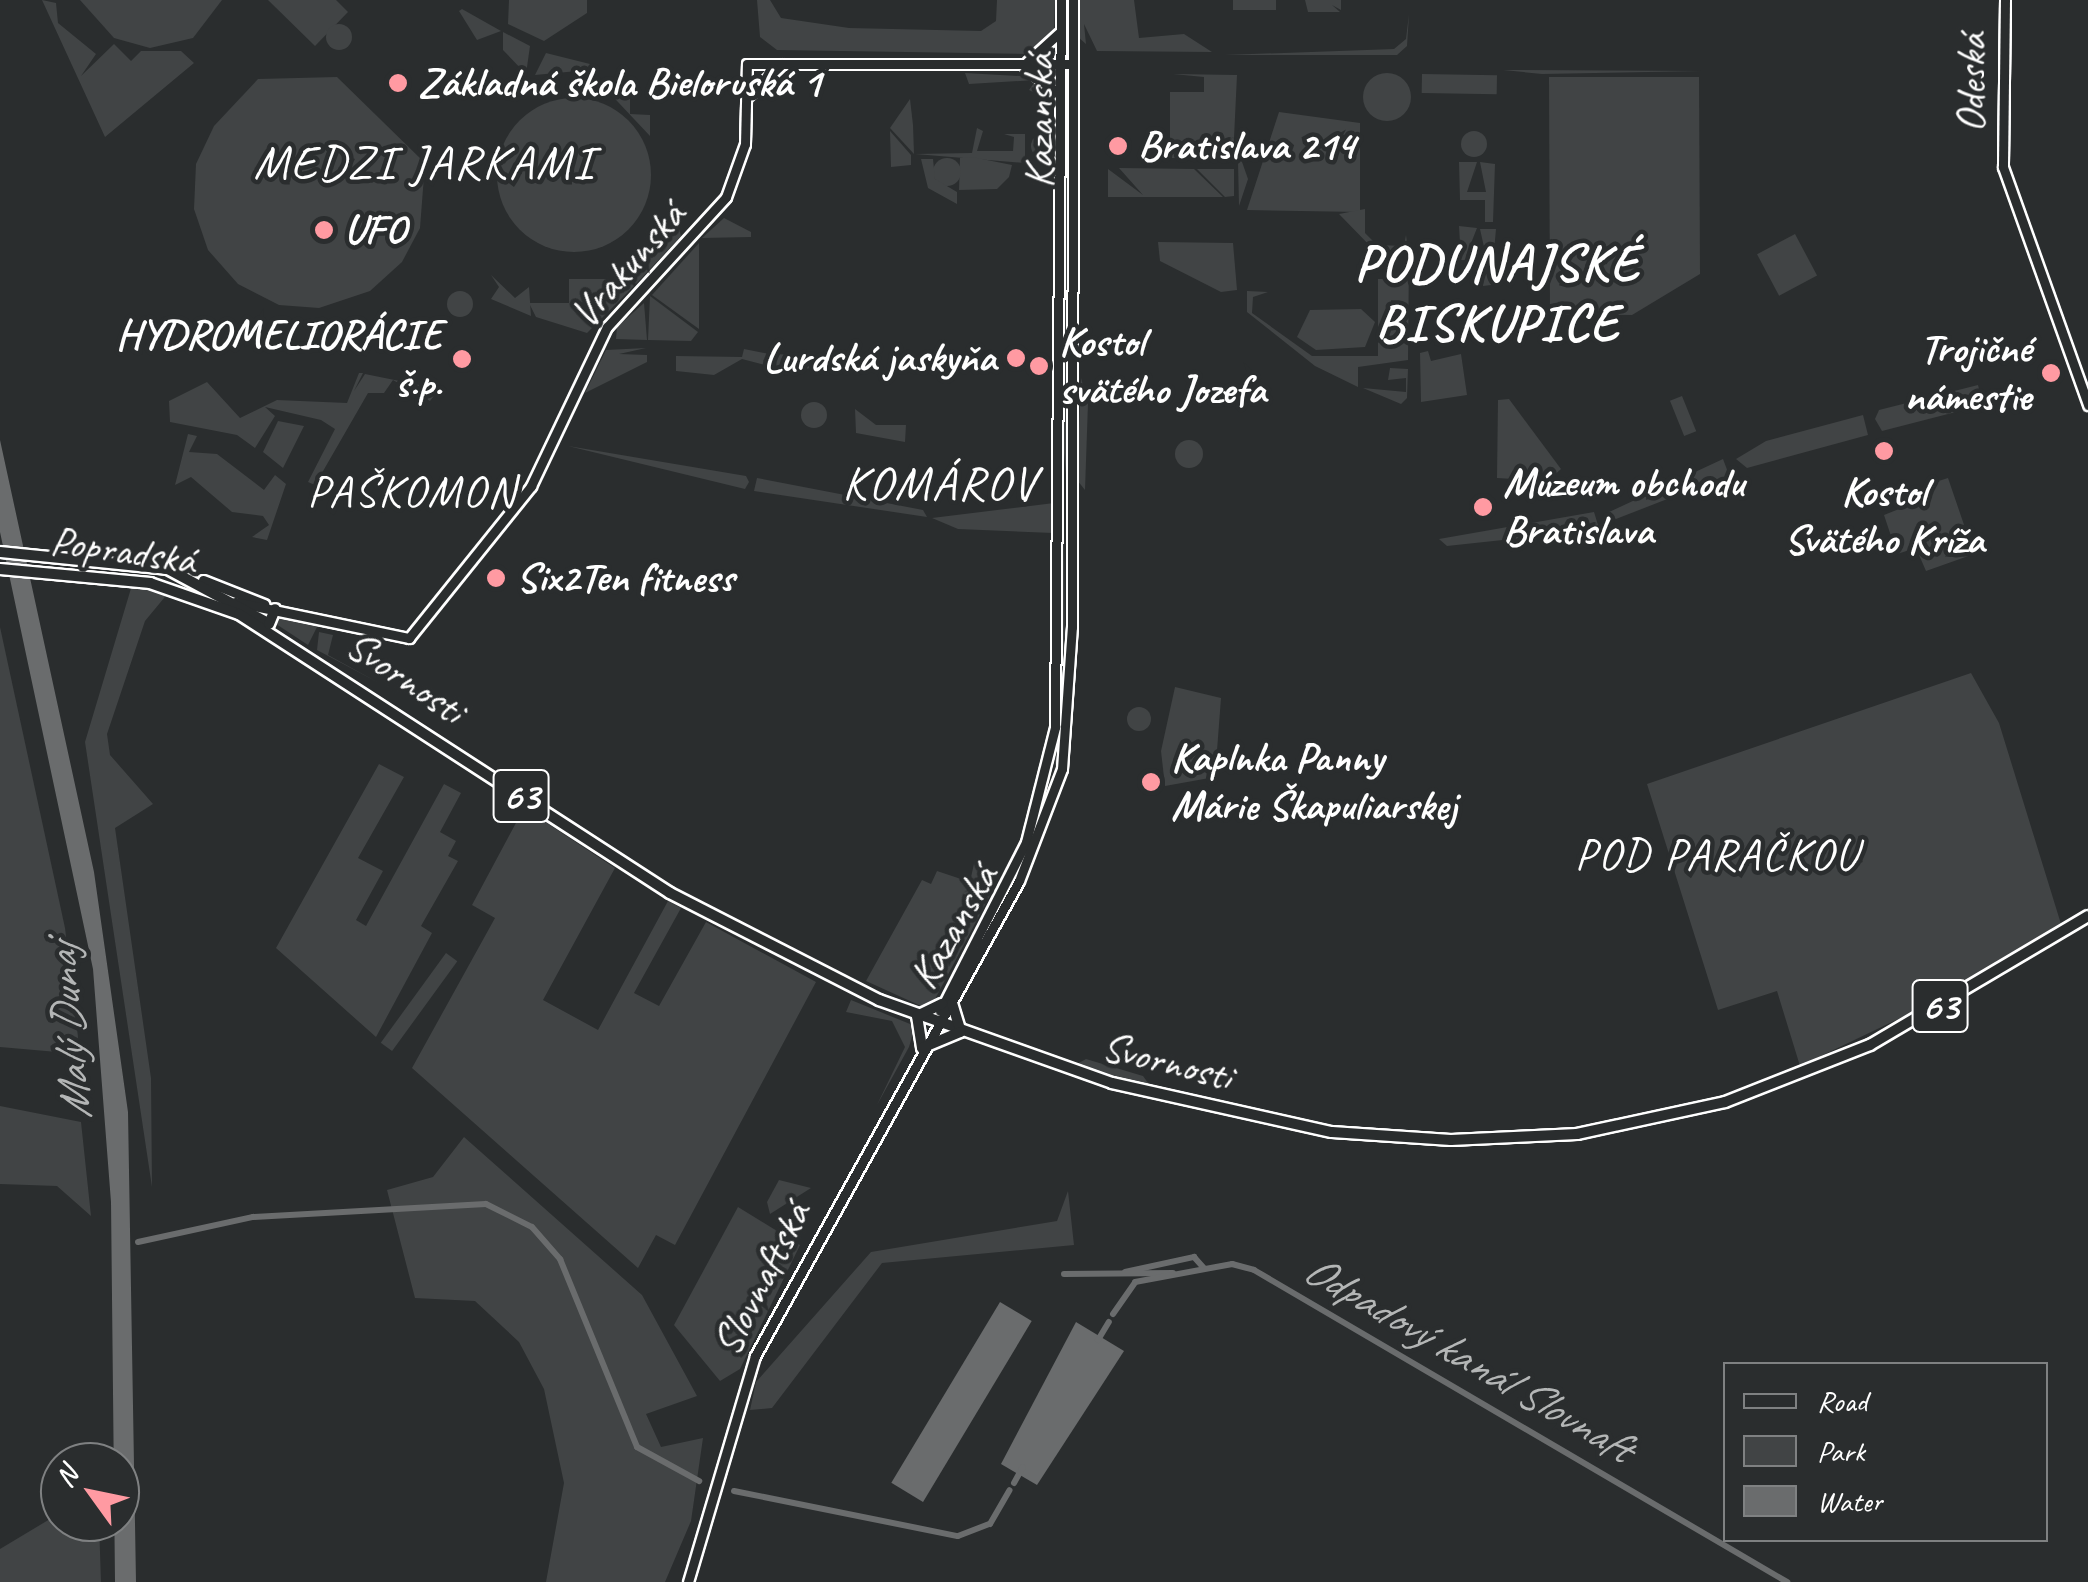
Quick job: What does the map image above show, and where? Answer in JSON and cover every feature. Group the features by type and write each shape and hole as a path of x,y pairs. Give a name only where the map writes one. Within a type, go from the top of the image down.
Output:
{"main road":[{"name":"Kazanská","path":"947,1003 1026,842 1055,727 1060,96 1066,64 1060,31 1061,0"},
{"name":"Kazanská","path":"936,1023 1033,853 1064,752 1066,64 1072,0"},
{"name":"Odeská","path":"2005,0 2003,167 2088,405"},
{"path":"1020,65 1060,31"},
{"path":"747,97 784,63 1066,64"},
{"name":"Vrakunská","path":"409,638 532,486 607,328 724,202 745,144 746,64 784,63"},
{"path":"1020,65 1060,96"},
{"name":"Popradská","path":"0,552 128,560 203,580 275,609"},
{"name":"Popradská","path":"0,568 42,570 188,592 409,638"},
{"name":"Popradská","path":"203,580 236,602"},
{"name":"Svornosti","path":"188,592 292,642"},
{"name":"Svornosti","path":"236,602 670,893 916,1016 1112,1083 1332,1132 1451,1140 1577,1134 1680,1114 1823,1066 2088,916"},
{"path":"269,624 275,609"},
{"path":"947,1003 961,1032 922,1048 916,1016 947,1003"},
{"name":"Slovnaftská","path":"688,1582 755,1356 936,1023"}],"green space":[{"path":"42,0 56,3 58,23 96,54 81,76 114,44 131,61 141,51 181,51 194,63 105,137"},
{"path":"80,0 222,0 193,38 150,48 114,38"},
{"path":"268,0 336,0 348,12 315,46"},
{"path":"509,0 587,0 587,13 544,41 508,24"},
{"path":"757,0 770,0 781,18 849,28 981,31 996,21 997,0 1055,0 1054,34 1029,54 777,50 760,37"},
{"path":"1077,0 1134,0 1139,38 1184,34 1212,52 1097,51 1084,24 1086,44 1078,37"},
{"path":"1233,0 1276,0 1276,10 1233,10"},
{"path":"1305,0 1341,0 1341,10 1332,5 1340,12 1308,12"},
{"path":"462,9 501,31 477,40 459,11"},
{"path":"1409,14 1407,46 1397,55 1224,55 1394,49 1406,39"},
{"path":"339,24 348,28 352,37 348,46 339,50 330,46 326,37 330,28"},
{"path":"503,32 530,46 526,74 503,50"},
{"path":"546,53 598,66 599,69 535,75"},
{"path":"1503,70 1702,71 1542,74"},
{"path":"965,73 1037,77 1055,103 1029,90 1036,80 969,84"},
{"path":"1387,73 1404,80 1411,97 1404,114 1387,121 1370,114 1363,97 1370,80"},
{"path":"1173,74 1237,75 1233,159 1170,158 1170,92 1204,92 1204,77"},
{"path":"1422,74 1497,75 1497,94 1422,93"},
{"path":"337,77 425,163 420,228 402,262 370,291 319,308 279,305 238,284 208,250 194,209 196,164 214,126 258,79"},
{"path":"1549,77 1699,77 1700,274 1632,315 1550,314"},
{"path":"1065,78 1069,159 1067,485 1063,442"},
{"path":"602,85 630,85 630,114 650,115 650,136"},
{"path":"574,98 603,104 628,121 645,146 651,175 645,204 628,229 603,246 574,252 545,246 520,229 503,204 497,175 503,146 520,121 545,104"},
{"path":"910,99 913,125 914,154 890,128"},
{"path":"1279,112 1360,123 1360,212 1247,210"},
{"path":"977,128 983,131 977,151 1013,151 1014,137 1004,134 1025,134 1025,163 915,154 972,153"},
{"path":"890,131 911,155 911,165 891,167"},
{"path":"1474,131 1483,135 1487,144 1483,153 1474,157 1465,153 1461,144 1465,135"},
{"path":"1043,134 1055,146 1043,158 1031,146"},
{"path":"947,158 957,162 961,172 957,182 947,186 937,182 933,172 937,162"},
{"path":"960,158 1012,165 1009,177 997,189 959,190"},
{"path":"921,159 933,159 935,179 957,192 957,204 928,188"},
{"path":"1241,159 1248,179 1239,206 1238,161"},
{"path":"1459,162 1477,162 1467,192 1486,192 1480,162 1495,164 1493,222 1485,222 1485,200 1460,200"},
{"path":"1119,168 1194,169 1223,197 1108,197 1108,169 1143,195"},
{"path":"1197,169 1234,169 1234,196 1225,197"},
{"path":"674,208 681,236 636,284 622,268 674,222"},
{"path":"1365,209 1365,233 1377,245 1404,246 1406,235 1408,250 1374,250 1339,214"},
{"path":"724,218 751,232 751,237 702,238"},
{"path":"1459,226 1477,228 1466,256 1486,256 1480,229 1496,229 1491,285 1483,286 1485,261 1461,260"},
{"path":"1795,234 1817,275 1779,296 1757,254"},
{"path":"1158,242 1233,243 1237,290 1221,292 1160,261"},
{"path":"699,243 699,329 652,295"},
{"path":"1409,254 1408,360 1358,367 1358,387 1315,366 1247,312 1247,291 1268,292 1253,297 1252,313 1312,356 1378,356 1378,279 1406,279"},
{"path":"619,271 634,286 587,333 536,317 529,303 569,303 569,279 617,279"},
{"path":"491,275 515,298 529,287 531,316 491,299 499,287"},
{"path":"460,291 469,295 473,304 469,313 460,317 451,313 447,304 451,295"},
{"path":"650,296 698,332 691,341 648,340"},
{"path":"644,303 647,340 616,339 617,327"},
{"path":"1361,309 1375,322 1365,347 1316,350 1297,337 1310,310"},
{"path":"646,348 619,354 647,355 647,362 585,393 606,350"},
{"path":"744,349 769,354 841,356 796,373 742,359 714,375 676,371 676,356 742,357"},
{"path":"1428,351 1431,361 1461,354 1467,395 1421,402 1420,353"},
{"path":"1390,368 1408,369 1407,398 1401,404 1363,388 1406,392 1406,378 1388,380"},
{"path":"359,373 363,373 354,391 365,374 439,389 430,401 393,380 384,393 368,393 315,485 308,482 335,429 321,420 265,407 275,416 255,448 237,435 170,422 169,401 207,382 240,418 277,400 347,403"},
{"path":"1081,378 1088,403 1085,490 1077,480"},
{"path":"1978,385 1983,405 1882,431 1875,419 1879,410"},
{"path":"1682,396 1696,431 1684,436 1670,401"},
{"path":"1509,399 1561,469 1548,481 1497,478 1498,400"},
{"path":"814,402 823,406 827,415 823,424 814,428 805,424 801,415 805,406"},
{"path":"855,409 876,425 906,425 905,442 856,433"},
{"path":"1863,415 1868,435 1747,468 1736,459 1766,441"},
{"path":"278,421 304,426 283,468 263,452"},
{"path":"188,434 197,436 189,452 217,454 264,490 275,475 286,484 267,540 252,537 269,525 263,516 232,512 191,477 175,485"},
{"path":"1189,440 1199,444 1203,454 1199,464 1189,468 1179,464 1175,454 1179,444"},
{"path":"568,446 746,476 749,482 745,489"},
{"path":"1723,459 1729,475 1616,519 1607,513"},
{"path":"757,478 923,510 927,517 754,491"},
{"path":"1948,478 1974,554 1926,571 1916,548 1897,554 1884,515 1929,497 1926,485"},
{"path":"1054,503 1053,533 958,529 932,518"},
{"path":"1594,512 1598,525 1550,535 1447,546 1439,539"},
{"path":"1064,515 1065,698 1053,786 1060,704"},
{"path":"132,585 169,592 145,621 107,734 110,755 153,804 115,828 151,1078 152,1187 85,742"},
{"path":"279,613 318,625 308,645 273,622"},
{"path":"0,627 65,928 80,1054 0,1047"},
{"path":"319,632 333,635 328,655 379,683 317,650"},
{"path":"1971,673 1999,723 2061,924 1940,999 1800,1066 1777,991 1718,1010 1647,784"},
{"path":"1175,687 1221,698 1215,777 1165,786 1161,751"},
{"path":"1139,707 1148,710 1148,728 1139,731 1130,728 1127,719 1130,710"},
{"path":"379,764 404,777 358,858 383,871 356,920 366,926 444,784 461,793 440,832 456,841 448,856 458,861 421,926 432,933 376,1037 276,948"},
{"path":"524,808 615,868 543,1000 598,1030 668,901 681,908 634,993 659,1006 706,922 816,982 675,1245 656,1235 638,1268 412,1068 495,918 472,905"},
{"path":"975,859 996,884 934,1001 921,1006 866,981 922,880 931,884 937,871 970,882"},
{"path":"446,953 457,961 392,1051 381,1043"},
{"path":"851,1000 915,1026 909,1047 877,1105 905,1047 892,1021 846,1012"},
{"path":"1086,1059 1143,1076 1151,1087 1075,1065"},
{"path":"0,1106 81,1122 91,1216 57,1186 0,1184"},
{"path":"464,1137 642,1295 697,1396 646,1414 661,1447 703,1438 691,1521 665,1582 546,1582 564,1483 544,1389 519,1342 475,1301 415,1298 387,1190 433,1177"},
{"path":"779,1180 811,1188 770,1214 767,1202"},
{"path":"1068,1191 1074,1245 882,1263 772,1408 750,1410 756,1382 871,1252 1057,1221"},
{"path":"738,1207 800,1245 740,1369 720,1381 674,1325"},
{"path":"40,1525 40,1542 100,1542 101,1582 0,1582 0,1549"}],"water":[{"path":"0,440 94,872 128,1112 134,1442 114,1442 111,1202 93,969 0,532"},
{"path":"1000,1302 1032,1321 923,1502 891,1483"},
{"path":"1076,1322 1124,1351 1037,1485 1001,1464"},
{"path":"115,1542 135,1542 136,1582 115,1582"}],"waterway":[{"name":"Odpadový kanál Slovnaft","path":"138,1242 253,1217 486,1204 532,1227 560,1259 637,1447 699,1481"},
{"path":"1125,1272 1194,1257 1204,1268"},
{"name":"Odpadový kanál Slovnaft","path":"1113,1314 1135,1282 1232,1264 1254,1270 1787,1582"},
{"path":"1064,1274 1173,1273"},
{"name":"Odpadový kanál Slovnaft","path":"1098,1340 1109,1322"},
{"name":"Odpadový kanál Slovnaft","path":"1014,1483 1023,1467"},
{"name":"Odpadový kanál Slovnaft","path":"734,1491 958,1536 990,1524 1010,1490"}],"place":[{"name":"Základná škola Bieloruská 1","path":"398,83"},
{"name":"Bratislava 214","path":"1118,146"},
{"name":"UFO","path":"324,230"},
{"name":"Lurdská jaskyňa","path":"1016,358"},
{"name":"HYDROMELIORÁCIE š.p.","path":"462,359"},
{"name":"Kostol svätého Jozefa","path":"1039,366"},
{"name":"Trojičné námestie","path":"2051,373"},
{"name":"Kostol Svätého Kríža","path":"1884,451"},
{"name":"Múzeum obchodu Bratislava","path":"1483,507"},
{"name":"Six2Ten fitness","path":"496,578"},
{"name":"Kaplnka Panny Márie Škapuliarskej","path":"1151,782"}],"district":[{"name":"MEDZI JARKAMI","path":"424,163"},
{"name":"PODUNAJSKÉ BISKUPICE","path":"1498,294"},
{"name":"KOMÁROV","path":"940,484"},
{"name":"PAŠKOMON","path":"412,492"},
{"name":"POD PARAČKOU","path":"1717,855"}],"water label":[{"name":"Malý Dunaj","path":"69,1032"}]}
